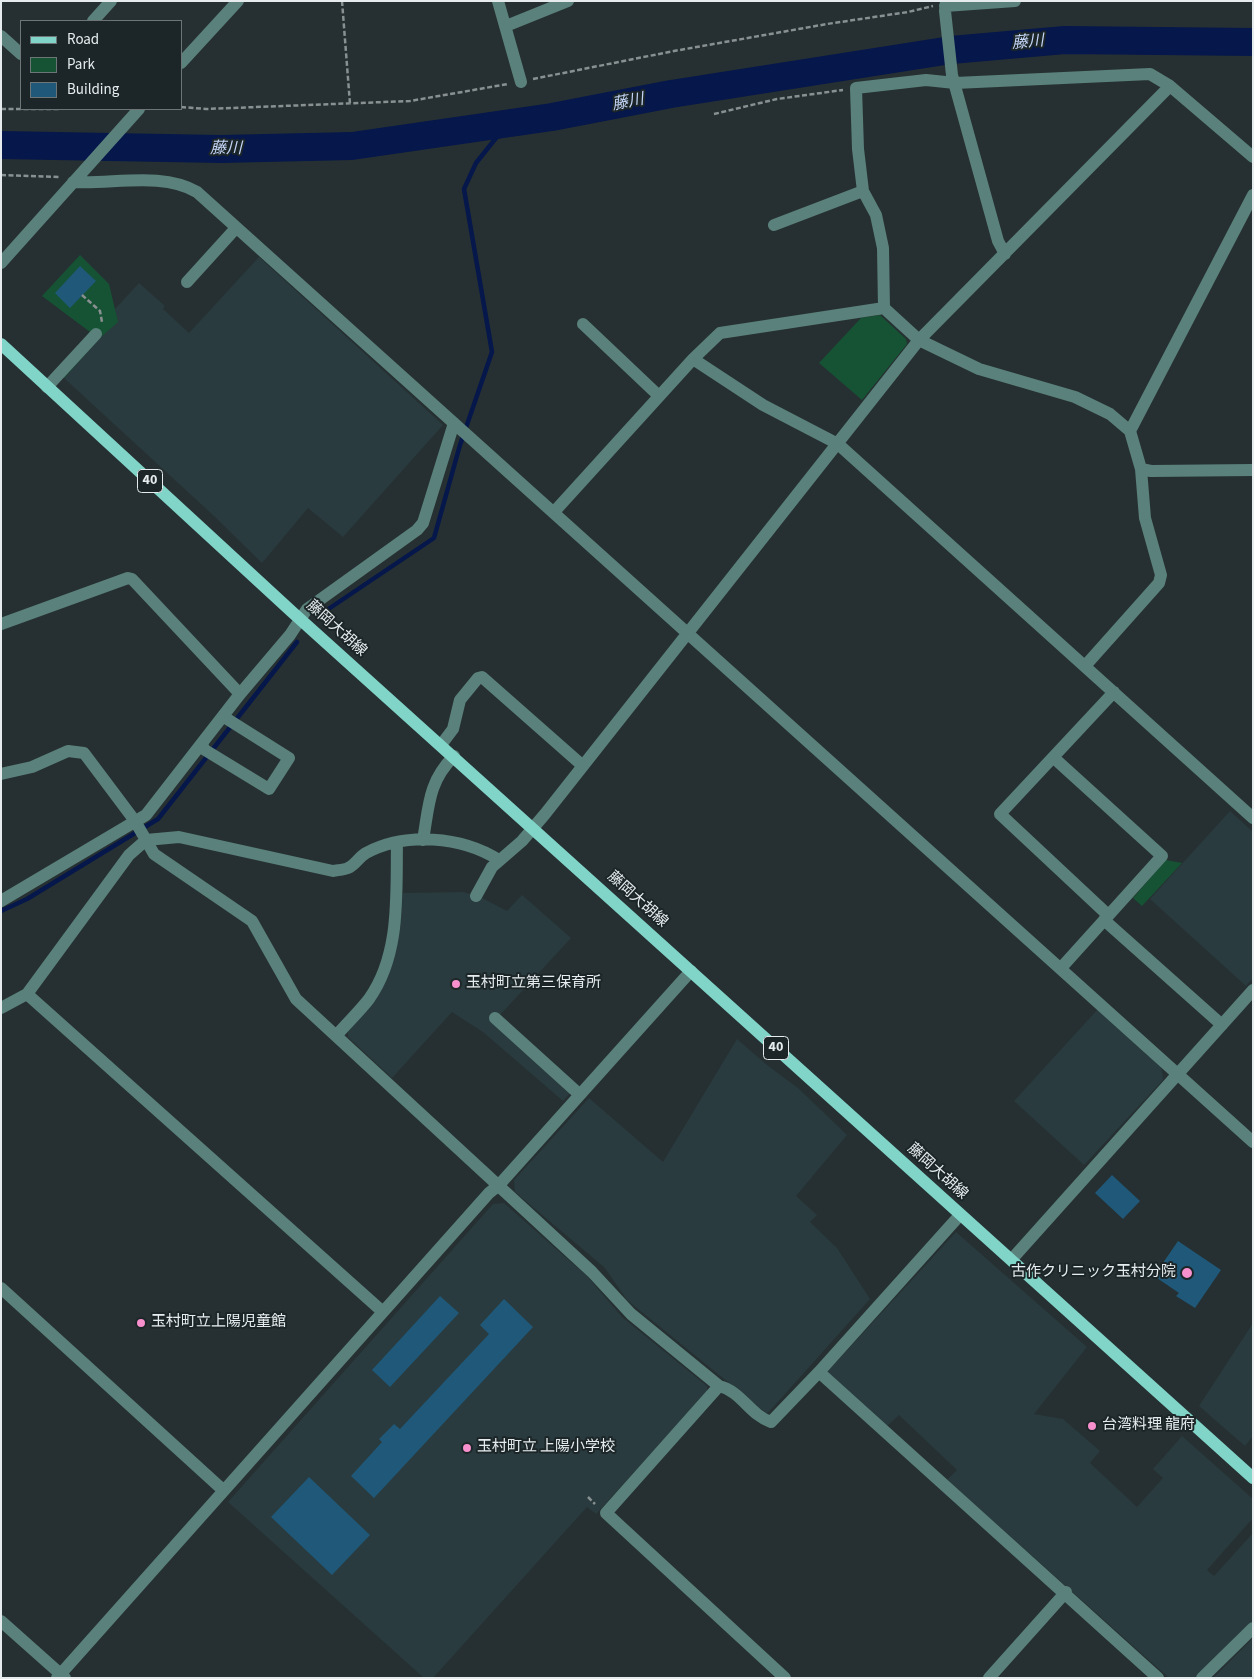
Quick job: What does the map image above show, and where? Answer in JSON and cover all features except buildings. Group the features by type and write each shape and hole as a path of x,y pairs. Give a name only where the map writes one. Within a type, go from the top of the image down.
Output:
{"main road":[{"name":"藤岡大胡線","path":"1,344 300,618 1253,1478"}],"street":[{"path":"94,20 111,1"},
{"path":"182,62 238,1"},
{"path":"498,1 521,82"},
{"path":"506,26 568,1"},
{"path":"1005,254 998,241 954,79 945,6 1015,1"},
{"path":"1,36 20,53"},
{"path":"1085,666 1159,583 1161,575 1145,518 1140,469 1130,431 1110,414 1075,398 979,369 919,340 884,308 883,248 876,215 863,191 858,149 856,88 926,80 1150,74 1170,86 1253,156"},
{"path":"476,896 487,873 533,828 919,340 1170,86"},
{"path":"1,262 138,110"},
{"path":"76,178 142,180 185,187 197,192 1253,1142"},
{"path":"774,225 863,191"},
{"path":"1130,431 1253,195"},
{"path":"187,282 236,228"},
{"path":"554,512 693,359 720,334 884,308"},
{"path":"583,324 659,396"},
{"path":"47,387 96,334"},
{"path":"693,359 763,405 838,444 1253,818"},
{"path":"1,1008 27,994 129,855 146,815 207,750 230,721 240,694 290,635 300,618 312,604 417,530 423,523 457,425"},
{"path":"1140,469 1151,471 1253,470"},
{"path":"1,624 128,578 132,579 240,694"},
{"path":"441,745 453,729 460,700 478,678 482,677 583,766"},
{"path":"1114,692 1000,814 1106,917 1222,1025"},
{"path":"207,750 269,789 289,758 230,721"},
{"path":"1,774 32,767 68,751 76,750 84,753 141,830 154,854 252,921 296,999 592,1272 631,1314 719,1386 730,1389 763,1419 771,1422 820,1372 960,1215"},
{"path":"423,840 433,785 440,772 454,756"},
{"path":"1054,758 1162,856 1061,968"},
{"path":"1,901 141,830 333,871 348,868 364,854 397,842 423,840 452,841 481,850 499,860"},
{"path":"336,1036 369,998 381,976 392,943 395,924 397,842"},
{"path":"1,1621 61,1677 223,1490 488,1193 499,1186 579,1094 691,971"},
{"path":"1012,1259 1253,990"},
{"path":"27,994 383,1312"},
{"path":"494,1018 579,1094"},
{"path":"1,1288 223,1490"},
{"path":"820,1372 1066,1592 1158,1678"},
{"path":"719,1386 606,1513 784,1678"},
{"path":"989,1678 1066,1592"},
{"path":"1202,1678 1253,1628"}],"path":[{"path":"342,1 350,104"},
{"path":"182,107 410,102 674,51 908,12 932,6 945,6"},
{"path":"714,114 776,99 856,88"},
{"path":"1,109 20,109"},
{"path":"1,175 76,178"},
{"path":"82,295 100,311 102,318 101,326 96,334"}],"shaded area":[{"path":"259,257 443,425 343,537 308,508 262,563 214,516 64,378 117,322 114,310 139,283 165,306 163,309 189,333"},
{"path":"1230,811 1253,832 1253,978 1246,986 1150,899"},
{"name":"玉村町立第三保育所","path":"463,892 482,898 507,911 522,895 571,938 499,1016 578,1085 563,1101 483,1032 452,1012 392,1078 348,1037 348,1031 375,997 401,918 403,893"},
{"path":"1098,1009 1161,1064 1163,1080 1084,1165 1014,1101"},
{"path":"737,1039 798,1088 847,1135 796,1196 817,1215 810,1222 837,1248 870,1299 767,1414 627,1300 605,1268 515,1192 514,1180 589,1098 663,1162"},
{"name":"玉村町立 上陽小学校","path":"504,1203 587,1276 622,1317 707,1386 707,1393 596,1514 587,1507 433,1678 424,1678 228,1502 493,1204"},
{"path":"956,1232 1087,1347 1034,1414 1063,1419 1100,1451 1090,1463 1137,1507 1163,1478 1153,1469 1182,1436 1253,1499 1253,1518 1207,1570 1214,1576 1253,1533 1253,1620 1195,1678 1169,1678 947,1480 957,1470 899,1415 887,1426 827,1372"},
{"path":"1253,1323 1253,1436 1245,1446 1199,1406"},
{"path":"1253,1638 1253,1678 1213,1678"}],"green space":[{"path":"80,255 109,284 118,322 100,338 64,378 56,371 90,332 42,296"},
{"path":"880,315 906,339 907,344 862,400 819,363 861,318"},
{"path":"1166,860 1182,863 1142,906 1133,898"}],"waterway":[{"name":"藤川","path":"1,145 221,149 352,146 552,117 671,94 951,50 1065,40 1253,42"},
{"path":"321,614 434,538 460,445 492,352 464,189 476,163 496,138 518,122"},
{"path":"1,911 27,899 158,819 297,642"}],"place":[{"name":"玉村町立第三保育所","path":"456,984"},
{"name":"古作クリニック玉村分院","path":"1187,1273"},
{"name":"玉村町立上陽児童館","path":"141,1323"},
{"name":"台湾料理 龍府","path":"1092,1426"},
{"name":"玉村町立 上陽小学校","path":"467,1448"}]}
